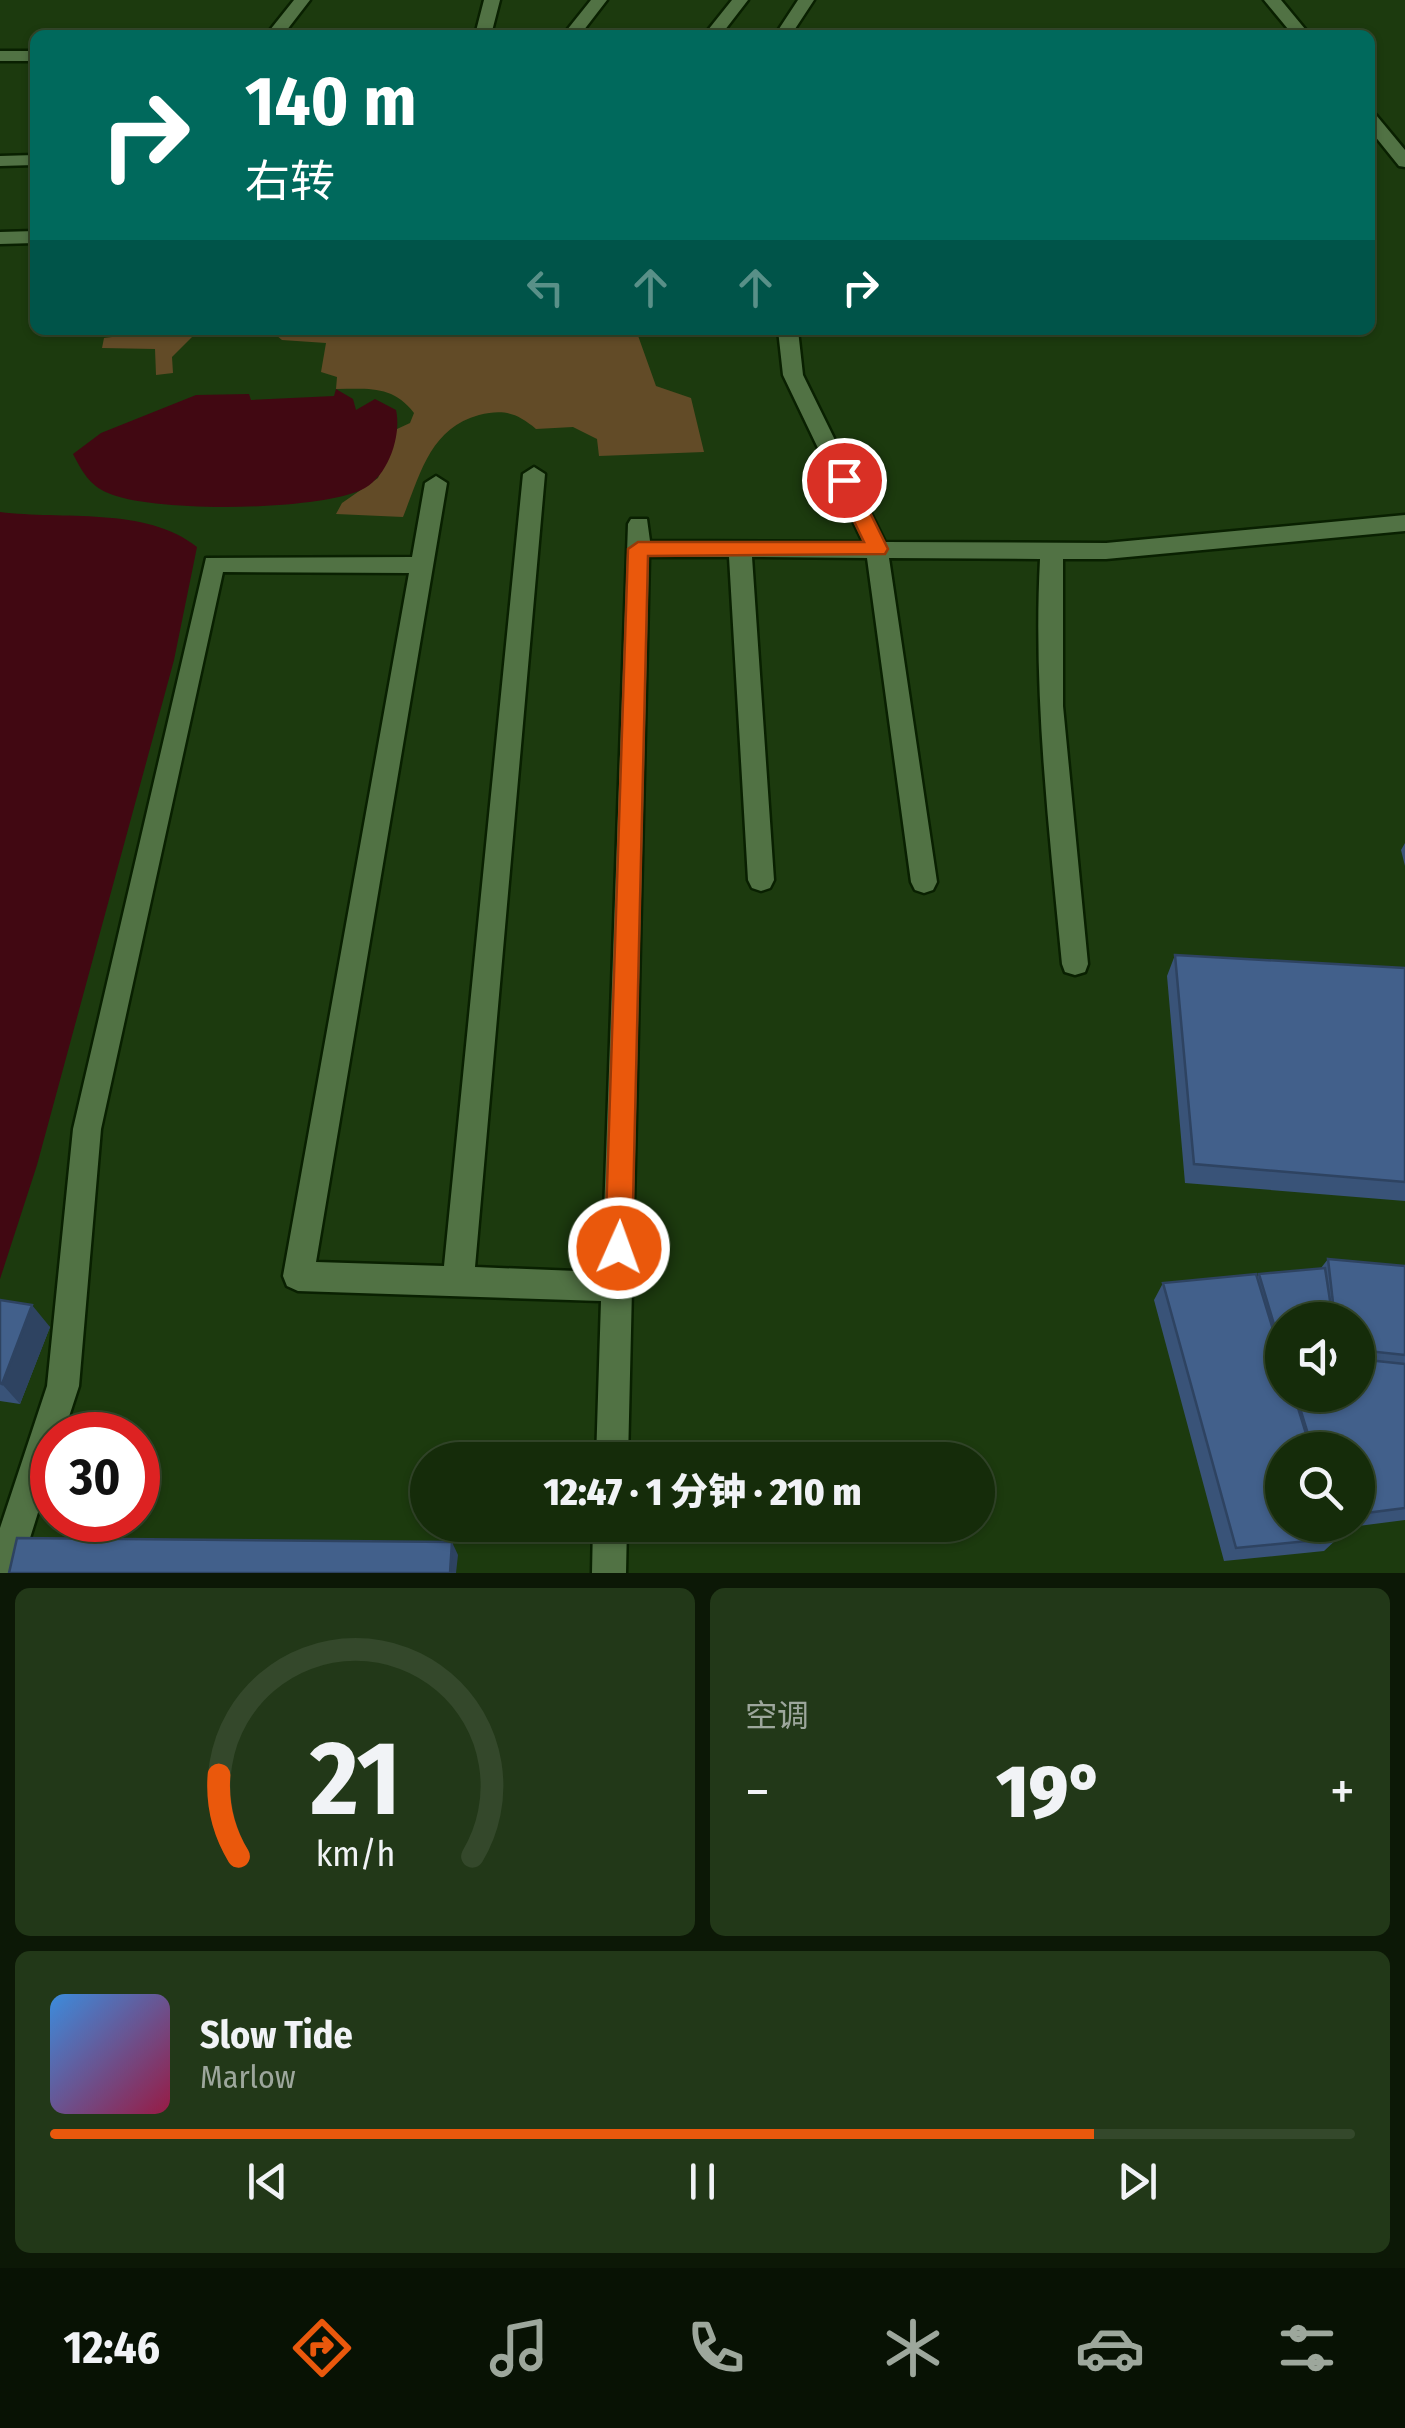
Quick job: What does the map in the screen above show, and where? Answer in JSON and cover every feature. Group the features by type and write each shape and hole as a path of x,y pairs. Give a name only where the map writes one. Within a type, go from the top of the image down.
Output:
{"street":[{"path":"278,30 302,0"},
{"path":"484,30 492,0"},
{"path":"575,30 599,0"},
{"path":"716,30 740,0"},
{"path":"786,30 806,0"},
{"path":"1272,0 1298,30"},
{"path":"0,56 30,56"},
{"path":"1375,125 1405,162"},
{"path":"0,161 30,160"},
{"path":"0,238 30,237"},
{"path":"789,335 793,376 878,549 924,882"},
{"path":"458,1282 534,474"},
{"path":"436,482 298,1276 618,1287"},
{"path":"613,1442 638,536 740,549 1106,551 1405,523"},
{"path":"740,549 762,880"},
{"path":"1052,551 1047,616 1051,700 1075,964"},
{"path":"2,1573 62,1386 87,1129 214,564 422,566"},
{"path":"609,1573 610,1542"}],"shaded area":[{"path":"194,335 172,357 173,373 156,375 155,349 102,348 104,338"},
{"path":"276,335 638,335 656,386 691,398 704,452 599,456 597,439 573,427 536,429 510,414 488,413 462,421 438,442 403,517 336,514 342,503 378,478 397,429 410,423 414,413 389,393 336,389 337,377 321,372 326,343 282,340"},
{"path":"336,389 353,399 356,410 375,399 396,410 397,421 391,456 378,477 361,490 339,497 234,507 160,504 108,493 83,472 73,454 101,433 196,395 249,394 251,400 334,396"},
{"path":"0,512 128,520 176,534 197,547 174,660 37,1165 0,1279"}],"building":[{"path":"1175,955 1405,968 1405,1182 1194,1164"},
{"path":"1328,1259 1405,1266 1405,1355 1375,1352 1375,1302 1333,1302"},
{"path":"1325,1268 1330,1302 1267,1302 1259,1274"},
{"path":"1256,1274 1265,1303 1265,1412 1299,1412 1305,1432 1265,1432 1265,1542 1297,1542 1236,1548 1163,1283"},
{"path":"0,1300 32,1305 2,1384 0,1383"},
{"path":"1375,1361 1405,1364 1405,1508 1375,1512 1375,1432 1307,1432 1301,1412 1375,1412"},
{"path":"17,1538 30,1538 30,1542 452,1542 450,1573 9,1573"}],"route":[{"path":"619,1248 638,549 878,549 844,480"}]}
